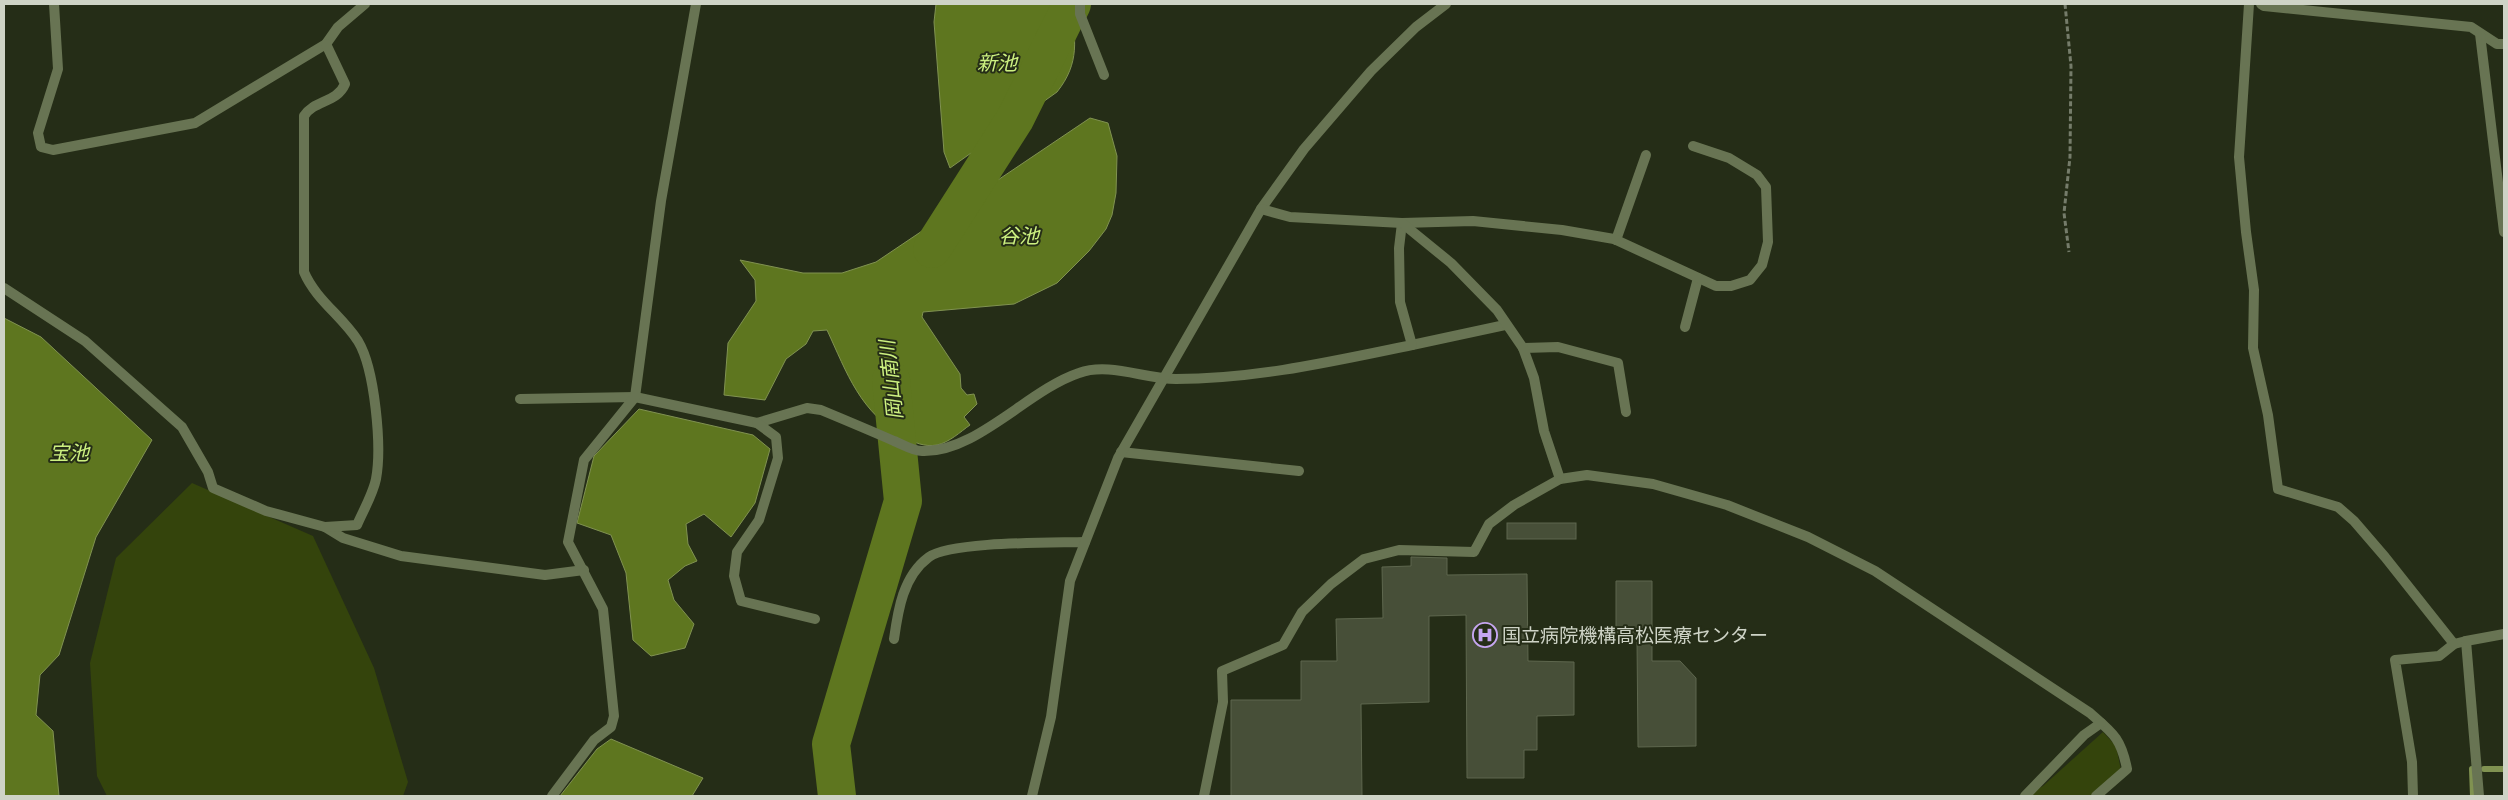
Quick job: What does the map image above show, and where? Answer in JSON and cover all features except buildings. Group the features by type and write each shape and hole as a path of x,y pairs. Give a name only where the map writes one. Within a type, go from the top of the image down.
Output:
{"street":[{"path":"54,4 58,69 38,133 41,146 53,150 195,123 326,44 338,27 365,4"},
{"path":"552,796 594,740 611,727 614,716 603,609 568,542 584,460 635,397 661,201 696,4"},
{"path":"1080,4 1080,14 1104,75"},
{"path":"1032,796 1050,717 1070,581 1121,452 1261,208 1304,149 1371,71 1416,27 1446,4"},
{"path":"2249,4 2240,157 2246,232 2254,290 2253,348 2268,415 2278,489 2338,507 2406,582 2454,644"},
{"path":"2261,4 2264,6 2471,27 2497,44 2504,44"},
{"path":"2480,34 2504,232"},
{"path":"325,527 357,525 376,480 377,438 370,370 365,357 357,340 310,286 304,272 304,116 309,108 332,99 342,91 345,84 326,44"},
{"path":"1261,208 1290,217 1402,223 1473,221 1562,230 1616,240 1716,286 1731,286 1750,280 1762,265 1768,242 1766,187 1757,175 1729,158 1693,146"},
{"path":"1616,240 1646,155"},
{"path":"1402,223 1451,263 1496,310 1523,348 1534,378 1544,431 1560,479"},
{"path":"1402,223 1399,248 1400,302 1412,345"},
{"path":"1685,327 1698,278"},
{"path":"4,288 85,340 182,427 208,472 213,488 266,511 325,527 343,538 400,556 545,575 584,570"},
{"path":"757,423 807,408 820,410 920,452 946,449 981,432 1054,382 1081,372 1110,370 1174,379 1247,375 1301,368 1505,325"},
{"path":"1523,348 1558,348 1618,363 1626,412"},
{"path":"520,399 635,397 757,423 776,437 778,458 759,520 737,552 734,576 741,601 815,619"},
{"path":"1121,452 1299,470"},
{"path":"1204,796 1224,702 1222,672 1283,645 1302,612 1331,584 1364,559 1399,550 1474,552 1489,524 1514,506 1560,479 1587,475 1653,484 1727,505 1808,537 1882,576 1954,621 2113,733 2123,749 2127,769 2096,796"},
{"path":"894,639 900,599 915,572 930,556 962,546 1085,542"},
{"path":"2413,796 2412,762 2395,660 2439,656 2454,644 2504,634"},
{"path":"2466,642 2479,796"},
{"path":"2025,796 2084,734 2101,723"}],"path":[{"path":"2065,4 2071,66 2070,157 2064,212 2069,252"}],"shaded area":[{"path":"192,483 313,536 374,668 408,782 403,796 107,796 97,776 90,663 116,558"},
{"path":"2103,732 2116,746 2121,770 2092,796 2026,796 2043,786"}],"water":[{"name":"新池","path":"936,4 1070,4 1074,28 1073,61 1070,71 1057,92 950,168 944,152 934,22"},
{"name":"谷池","path":"1090,118 1108,123 1117,156 1116,193 1112,215 1106,229 1089,251 1057,283 1014,304 923,312 922,317 960,374 961,388 967,395 974,394 977,404 964,417 970,425 955,437 937,445 924,445 916,443 890,427 866,404 857,391 827,330 813,331 806,344 786,359 765,400 724,395 728,343 756,301 755,280 740,260 803,273 842,273 876,262"},
{"name":"宝池","path":"4,318 41,337 152,440 96,537 59,655 40,675 36,715 53,731 59,796 4,796"},
{"path":"639,409 753,435 770,449 755,503 731,537 704,514 686,524 688,544 697,561 685,566 668,580 674,600 694,624 685,648 651,656 633,640 626,573 611,535 577,523 594,456"},
{"path":"611,739 703,778 692,796 560,796 597,749"}],"waterway":[{"name":"岡山南川","path":"932,249 1015,119 1072,4"},
{"name":"岡山南川","path":"837,796 831,744 903,501 891,380"},
{"path":"2472,769 2473,796"},
{"path":"2484,769 2504,769"}],"place":[{"name":"国立病院機構高松医療センター","path":"1485,635"}]}
